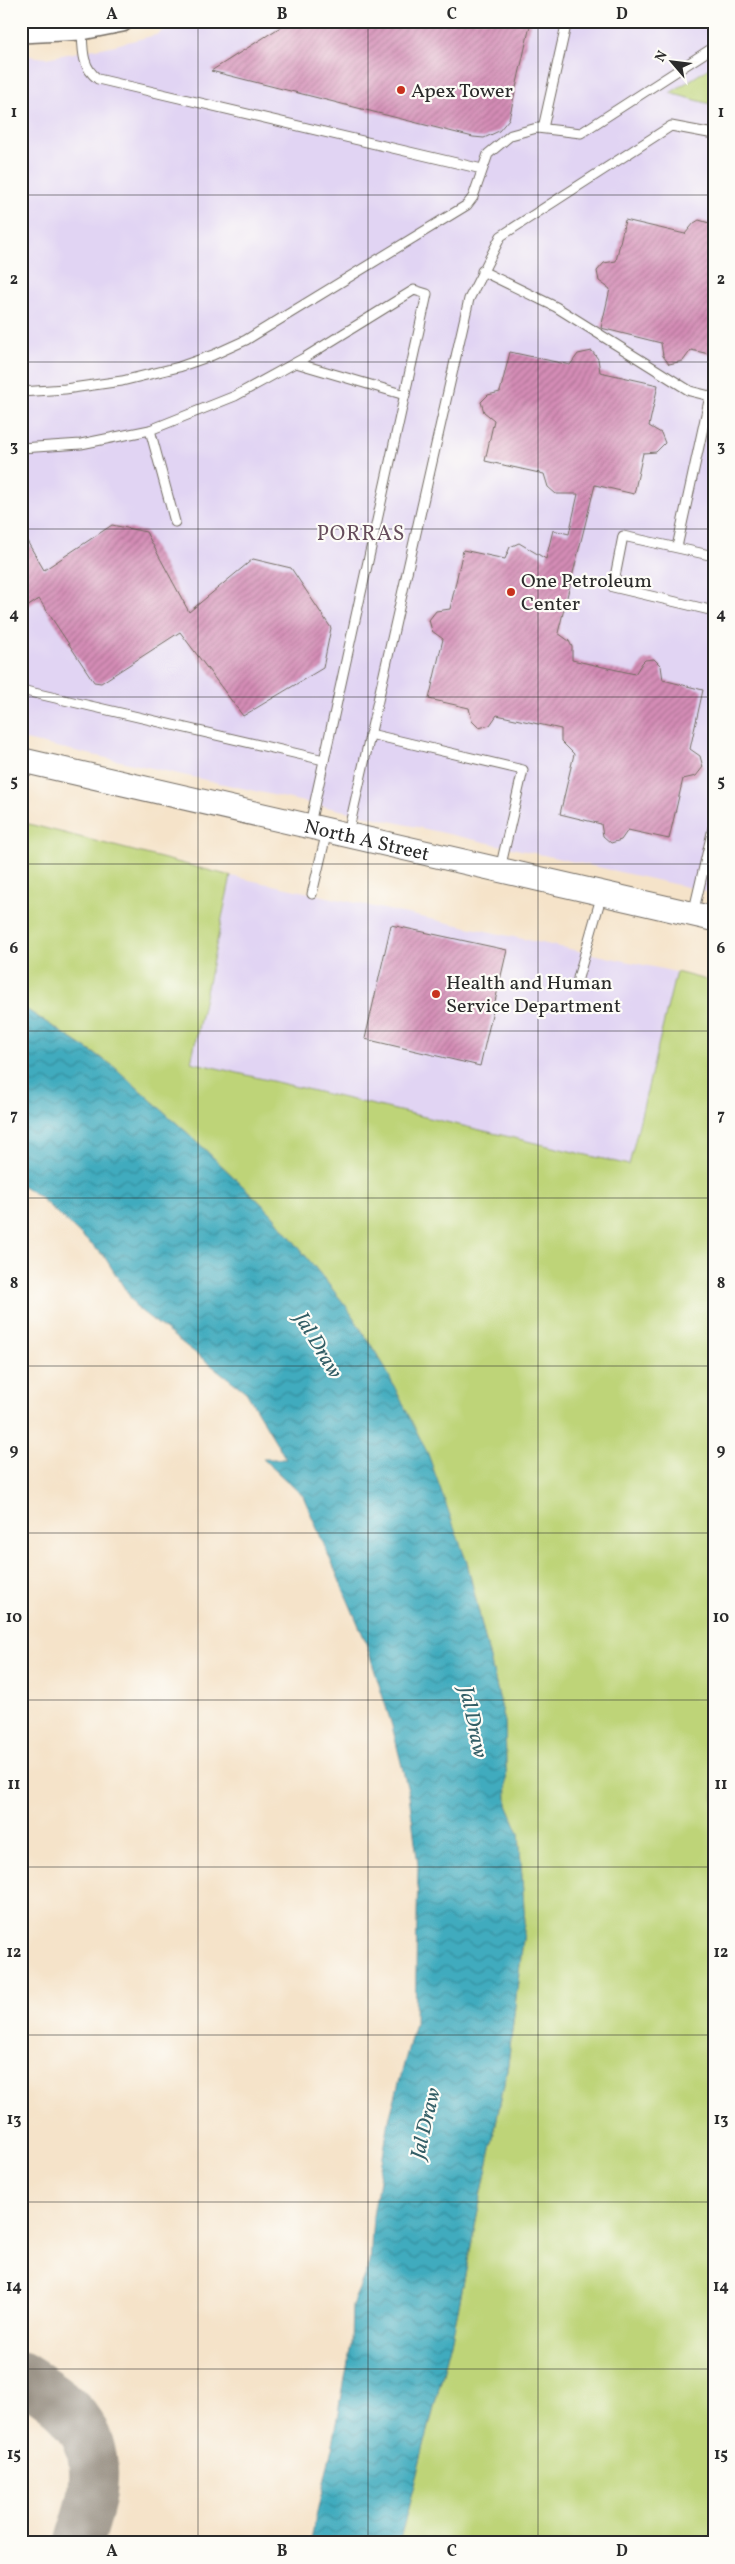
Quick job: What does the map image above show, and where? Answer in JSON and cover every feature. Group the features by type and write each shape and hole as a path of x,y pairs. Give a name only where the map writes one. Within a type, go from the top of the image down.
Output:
{"main road":[{"name":"North A Street","path":"21,760 704,916"}],"street":[{"path":"21,32 122,21"}],"lane":[{"path":"543,128 567,21"},
{"path":"81,25 84,63 98,79 482,169"},
{"path":"21,392 92,386 152,374 198,361 246,340 467,205 472,197 488,154 510,135 525,130 543,128 580,133 714,47"},
{"path":"312,894 328,831 370,734 469,299 482,271 501,236 671,126 714,134"},
{"path":"482,271 556,307 690,391 712,396 677,548"},
{"path":"21,448 82,444 150,430 235,396 296,363 414,290 427,294 324,760 328,831"},
{"path":"296,363 405,395"},
{"path":"150,430 175,522"},
{"path":"714,556 623,536 613,587 714,611"},
{"path":"21,690 324,760"},
{"path":"370,734 523,770 500,870"},
{"path":"704,916 714,824"},
{"path":"578,978 602,893"}],"shaded area":[{"path":"178,21 714,21 714,65 671,93 714,105 714,893 21,739 21,55 46,58 111,46 156,35"},
{"path":"231,876 676,972 630,1165 191,1062"}],"green space":[{"path":"714,65 714,105 670,93"},
{"path":"21,822 231,876 191,1062 629,1165 676,972 714,982 714,2543 399,2543 453,2334 508,2065 525,1923 519,1833 507,1805 505,1722 467,1562 383,1364 346,1306 271,1213 192,1137 112,1065 21,1006"}],"water":[{"name":"Jal Draw","path":"21,1006 112,1065 192,1137 271,1213 346,1306 383,1364 428,1454 467,1563 505,1722 507,1805 519,1833 525,1923 508,2064 453,2334 399,2543 310,2543 334,2439 351,2345 352,2305 370,2263 373,2216 389,2120 415,2023 418,1865 409,1795 392,1726 365,1640 303,1496 263,1459 286,1459 246,1392 137,1308 104,1256 37,1195 21,1185"}],"building":[{"name":"Apex Tower","path":"290,21 531,21 509,119 499,131 484,138 473,137 211,71"},
{"path":"625,220 685,234 699,220 709,223 713,228 714,355 691,350 683,361 669,364 663,356 661,343 601,328 610,289 599,281 597,271 604,263 616,261"},
{"name":"One Petroleum Center","path":"592,351 598,359 600,372 658,385 649,426 661,433 665,443 656,452 643,453 634,494 595,485 558,633 569,641 572,647 572,660 635,674 645,660 654,659 661,666 663,680 703,690 690,749 700,756 703,767 696,776 683,779 669,839 628,830 621,840 611,843 603,836 601,824 560,814 574,754 561,741 561,729 497,715 490,725 479,728 472,721 469,708 429,699 443,639 432,631 429,620 436,611 450,609 463,550 505,559 510,547 519,543 546,559 553,530 569,534 578,494 556,494 548,487 544,474 485,461 494,420 484,412 481,402 488,395 500,392 510,352 570,365 578,354"},
{"path":"112,525 146,532 189,612 253,559 291,568 331,628 323,668 243,716 180,632 101,683 94,682 39,599 21,611 21,531 44,570"},
{"name":"Health and Human Service Department","path":"391,925 507,950 480,1066 365,1039"}],"taxiway":[{"path":"21,2376 65,2408 85,2433 91,2449 93,2487 79,2543"}],"place":[{"name":"Apex Tower","path":"401,90"},
{"name":"One Petroleum Center","path":"511,592"},
{"name":"Health and Human Service Department","path":"436,994"}],"district":[{"name":"PORRAS","path":"361,533"}]}
